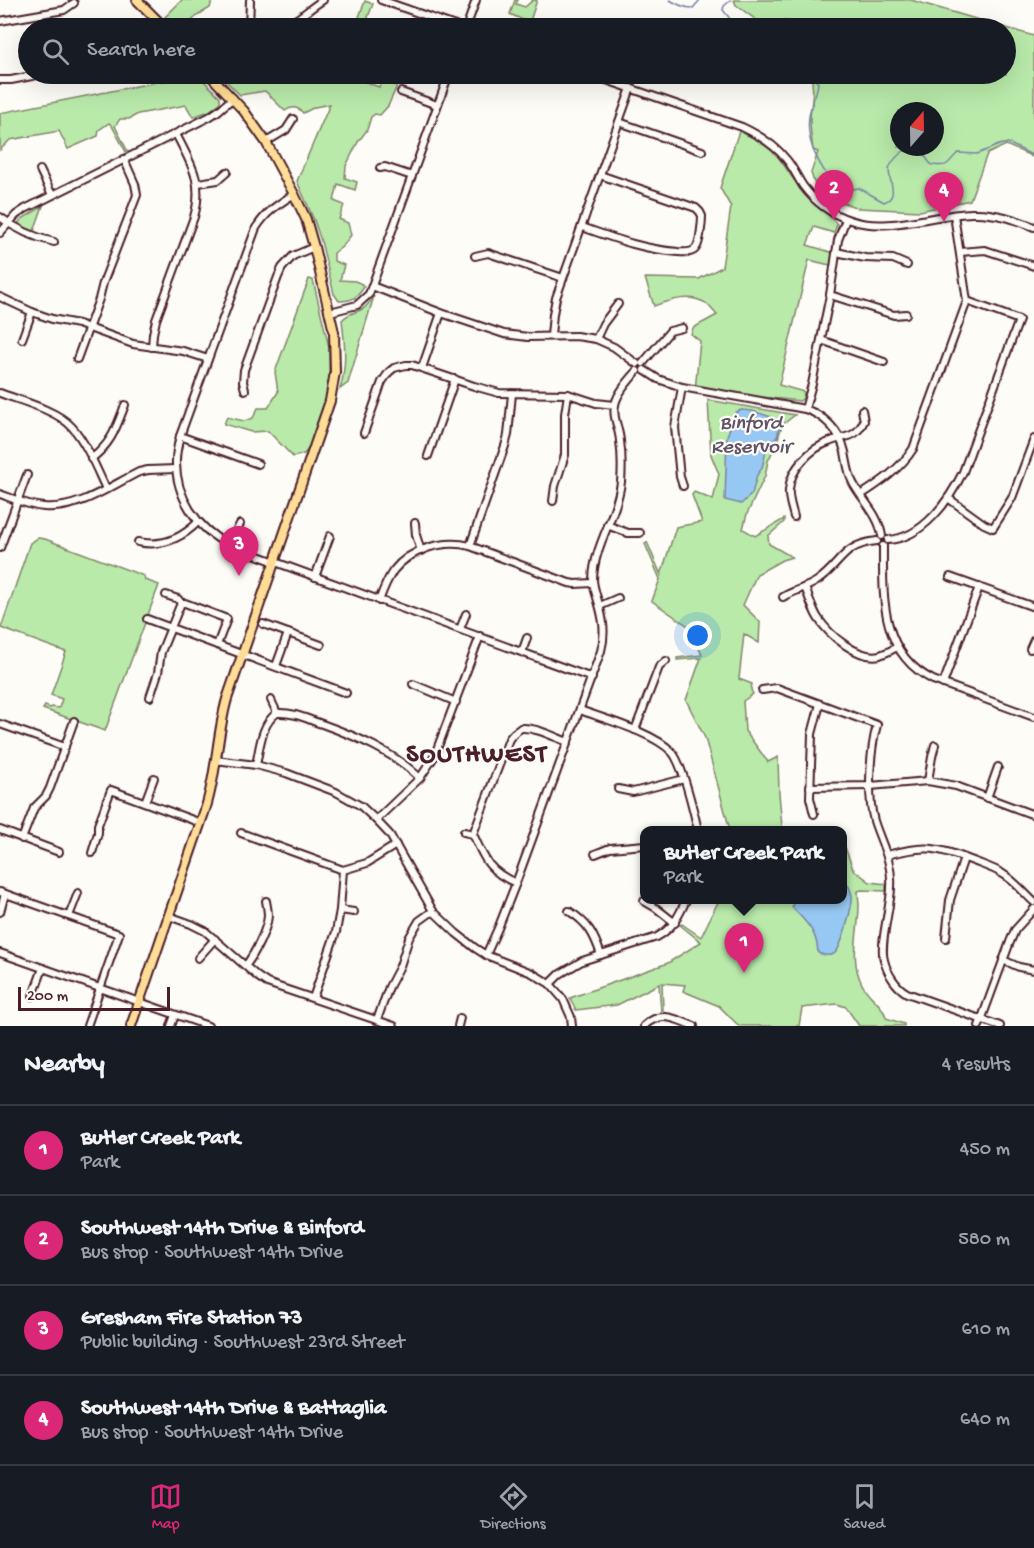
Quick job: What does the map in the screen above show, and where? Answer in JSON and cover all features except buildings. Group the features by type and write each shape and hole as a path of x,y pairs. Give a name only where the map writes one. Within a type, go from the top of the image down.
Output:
{"main road":[{"path":"137,0 155,18"},
{"path":"131,1026 201,823 210,794 224,707 332,394 335,372 334,332 306,219 266,142 249,118 218,84"}],"street":[{"path":"250,0 250,18"},
{"path":"299,18 323,0"},
{"path":"381,0 432,18"},
{"path":"470,18 476,0"},
{"path":"0,21 64,10 74,3"},
{"path":"0,80 18,79"},
{"path":"330,312 357,305 364,300 371,288 445,84"},
{"path":"619,84 757,134 783,155 804,187 816,200 831,212 846,219 886,225 971,213 998,215 1034,227"},
{"path":"551,336 554,307 563,278 631,88"},
{"path":"401,92 437,105"},
{"path":"0,233 25,208 214,114 232,98"},
{"path":"266,142 286,130 293,119"},
{"path":"619,122 702,151"},
{"path":"152,347 156,320 194,217 198,199 198,183 193,167 176,134"},
{"path":"76,359 137,195 135,184 124,159"},
{"path":"380,168 386,167 412,176"},
{"path":"40,170 52,195"},
{"path":"198,183 218,180 227,172"},
{"path":"582,227 627,243 657,250 690,252 696,248 698,243 702,216 696,208 600,175"},
{"path":"294,194 272,208 256,228 180,436 176,469 178,481 183,496 198,522 213,536 228,545 592,678"},
{"path":"861,495 890,475 913,448 967,301 954,215"},
{"path":"0,218 26,234 54,242"},
{"path":"805,409 830,295 838,240 846,219"},
{"path":"245,390 244,370 282,268 293,256 314,247"},
{"path":"960,252 985,250 1034,266"},
{"path":"836,252 865,258 893,259 907,265"},
{"path":"475,256 488,253 563,278"},
{"path":"371,288 504,334 520,337 576,336 596,339 614,347 658,379 682,387 805,409 818,415 836,431 843,446 850,475 878,520 883,541 887,617 889,630 897,647 913,666 927,676 1034,717"},
{"path":"830,295 894,315 906,314"},
{"path":"0,297 32,312 88,327 133,344 183,351 208,359"},
{"path":"783,597 823,577 852,548 862,543 900,539 918,529 948,498 963,472 1019,320 967,301"},
{"path":"596,339 603,324 618,304"},
{"path":"22,339 32,312"},
{"path":"422,368 441,313"},
{"path":"486,954 516,883 601,651 604,630 593,583 596,556 619,495 621,482 622,452 614,415 615,405 621,392 670,331 682,328"},
{"path":"821,340 884,362"},
{"path":"364,433 382,382 389,372 406,365 422,368 486,390 512,394 568,394 596,403 615,405"},
{"path":"428,456 455,379"},
{"path":"682,387 675,427 683,486"},
{"path":"0,393 49,412 68,423 80,439 106,489"},
{"path":"470,546 505,446 512,394"},
{"path":"554,501 555,486 565,455 565,414 568,394"},
{"path":"91,459 105,448 112,437 124,405"},
{"path":"794,517 789,491 793,476 805,457 830,441 848,438 859,429 864,421 862,410"},
{"path":"180,436 258,464"},
{"path":"948,498 993,528 1012,498 1034,439"},
{"path":"0,494 42,507 61,507 78,503 148,470 176,469"},
{"path":"0,548 27,475"},
{"path":"138,542 161,544 184,534 198,522"},
{"path":"415,523 421,551"},
{"path":"228,545 240,524"},
{"path":"607,525 628,533 640,533"},
{"path":"315,577 330,536"},
{"path":"380,601 389,577 404,560 421,551 447,543 470,546 569,583 593,583"},
{"path":"950,577 1034,608"},
{"path":"805,587 814,611 822,624 844,644 873,655 880,655 897,647"},
{"path":"944,684 979,587"},
{"path":"166,595 178,599 181,603 227,619 218,645"},
{"path":"600,606 618,598"},
{"path":"150,697 157,677 161,652 181,603"},
{"path":"460,629 466,614"},
{"path":"147,619 346,693"},
{"path":"263,624 321,645"},
{"path":"276,666 288,633"},
{"path":"376,820 420,778 435,757 480,636"},
{"path":"522,652 527,638"},
{"path":"1030,649 1034,639"},
{"path":"635,730 658,667 666,661"},
{"path":"413,684 456,702"},
{"path":"762,690 777,688 877,725 872,749 870,786 873,813 891,873 884,960 897,986 907,993 980,1022 1000,1026"},
{"path":"271,700 277,713"},
{"path":"814,814 810,798 812,734 820,704"},
{"path":"580,710 635,730 661,742 671,751 680,764 697,826"},
{"path":"256,765 268,721 277,713 293,714 356,737 403,763 420,778"},
{"path":"519,718 521,728"},
{"path":"22,838 34,807 46,796 50,788 74,722"},
{"path":"0,724 65,747"},
{"path":"516,883 503,878 489,865 473,834 509,739 514,733 521,728 528,728 568,742"},
{"path":"928,781 935,746"},
{"path":"215,760 256,765 286,773 336,792 361,806 390,835 433,910 468,944 532,973 550,984 563,999 571,1017 572,1026 567,1026"},
{"path":"987,798 998,767"},
{"path":"145,802 154,778"},
{"path":"618,789 633,792 684,779"},
{"path":"810,787 870,786 928,781 956,786 1034,815"},
{"path":"92,853 98,825 111,790 201,823"},
{"path":"0,830 59,852"},
{"path":"464,832 473,834"},
{"path":"241,833 343,870 367,863 396,845"},
{"path":"595,854 610,848 640,845"},
{"path":"887,855 913,848 949,851 1004,874 1034,902"},
{"path":"946,938 950,900 964,858"},
{"path":"313,998 333,944 340,910 343,870"},
{"path":"0,912 3,893 118,934 87,1026"},
{"path":"69,916 78,893"},
{"path":"246,965 258,946 268,917 266,901"},
{"path":"649,904 675,924"},
{"path":"550,984 569,968 582,961 657,937 675,924 684,904"},
{"path":"980,1022 1015,930 1034,909"},
{"path":"340,910 354,912"},
{"path":"376,1020 404,956 408,938 419,921 433,910"},
{"path":"569,911 583,920 590,929 601,955"},
{"path":"169,916 198,927 267,983 394,1026"},
{"path":"198,958 215,939"},
{"path":"0,953 208,1026"},
{"path":"1003,960 1034,970"},
{"path":"33,996 43,968"},
{"path":"171,1026 175,1015"},
{"path":"644,1026 654,1018 663,1017 694,1026"},
{"path":"458,1026 460,1018"}],"green space":[{"path":"182,0 212,0 210,8 195,18 165,17"},
{"path":"515,0 518,0 516,4 525,7 533,0 537,0 531,18 519,18 510,14"},
{"path":"734,0 911,0 972,18 754,18 736,5"},
{"path":"365,1 373,4 368,18 359,18"},
{"path":"1016,31 1034,36 1034,158 1006,145 987,154 970,200 920,211 858,208 818,194 811,173 818,152 813,150 810,115 812,84 1016,84"},
{"path":"147,84 207,84 220,97 220,103 209,111 193,117 186,105 138,114 129,119 120,119 115,126 128,152 109,123 99,130 98,136 68,149 59,131 10,140 0,150 0,113"},
{"path":"229,84 371,84 379,87 380,84 390,84 397,86 388,106 380,115 375,114 371,117 367,130 346,166 345,178 357,182 355,190 338,184 334,201 344,205 339,219 348,223 351,235 334,253 334,261 344,265 340,280 355,281 364,287 354,298 339,301 334,294 321,241 297,181 330,104 315,107 303,113 295,108 285,111 265,91 240,95"},
{"path":"739,131 772,151 794,180 837,224 834,233 814,227 807,245 834,253 834,266 809,260 779,385 804,392 800,401 695,390 700,341 691,334 693,328 717,315 707,304 688,298 654,306 645,278 699,279 722,267 731,207 720,188"},
{"path":"43,206 34,231 19,225 22,219"},
{"path":"309,279 313,280 329,347 329,393 314,442 304,454 293,457 268,431 251,432 224,424 227,417 244,421 253,418 258,408 268,408 278,392 275,372"},
{"path":"374,296 348,383 340,389 345,355 342,320 364,308"},
{"path":"708,400 795,415 782,425 768,461 765,476 747,514 743,529 755,536 784,519 784,522 768,536 769,544 792,557 757,574 743,605 760,622 759,643 744,634 739,679 752,684 753,694 743,701 745,731 768,762 778,757 782,826 729,826 705,738 686,700 701,658 677,660 677,658 702,655 688,626 652,601 660,579 645,544 647,542 661,575 676,527 702,522 692,495 694,492 713,500 719,474 711,455"},
{"path":"38,538 144,576 145,580 159,585 105,731 43,709 45,706 59,708 62,699 51,695 66,652 1,628 30,543"},
{"path":"847,853 853,869 870,882 886,884 886,891 858,891 855,955 858,975 868,993 885,1013 886,1018 904,1024 904,1026 859,1026 846,1007 837,1004 802,1008 799,1026 739,1026 719,1006 683,991 685,985 662,983 663,1010 661,1011 659,984 617,1005 576,1010 570,998 668,963 701,942 680,925 682,924 701,937 717,904 847,904"}],"water":[{"name":"Binford Reservoir","path":"741,410 771,417 779,429 777,437 767,447 752,494 741,504 725,500 727,436 736,412"},
{"path":"847,883 852,901 836,952 832,955 818,953 813,933 792,907 793,904 847,904"}],"waterway":[{"path":"670,0 681,6 693,8 700,0"},
{"path":"729,18 723,10 731,0"},
{"path":"818,84 808,122 809,133 819,163 838,190 859,188 884,202 889,200 892,192 889,168 899,155 913,148 923,153 932,165 938,166 948,164 958,153 977,154 1008,143 1034,156"}],"place":[{"name":"Southwest 14th Drive & Binford","path":"834,220"},
{"name":"Southwest 14th Drive & Battaglia","path":"944,222"},
{"name":"Gresham Fire Station 73","path":"239,576"},
{"name":"Butler Creek Park","path":"744,973"}],"district":[{"name":"SOUTHWEST","path":"477,752"}]}
